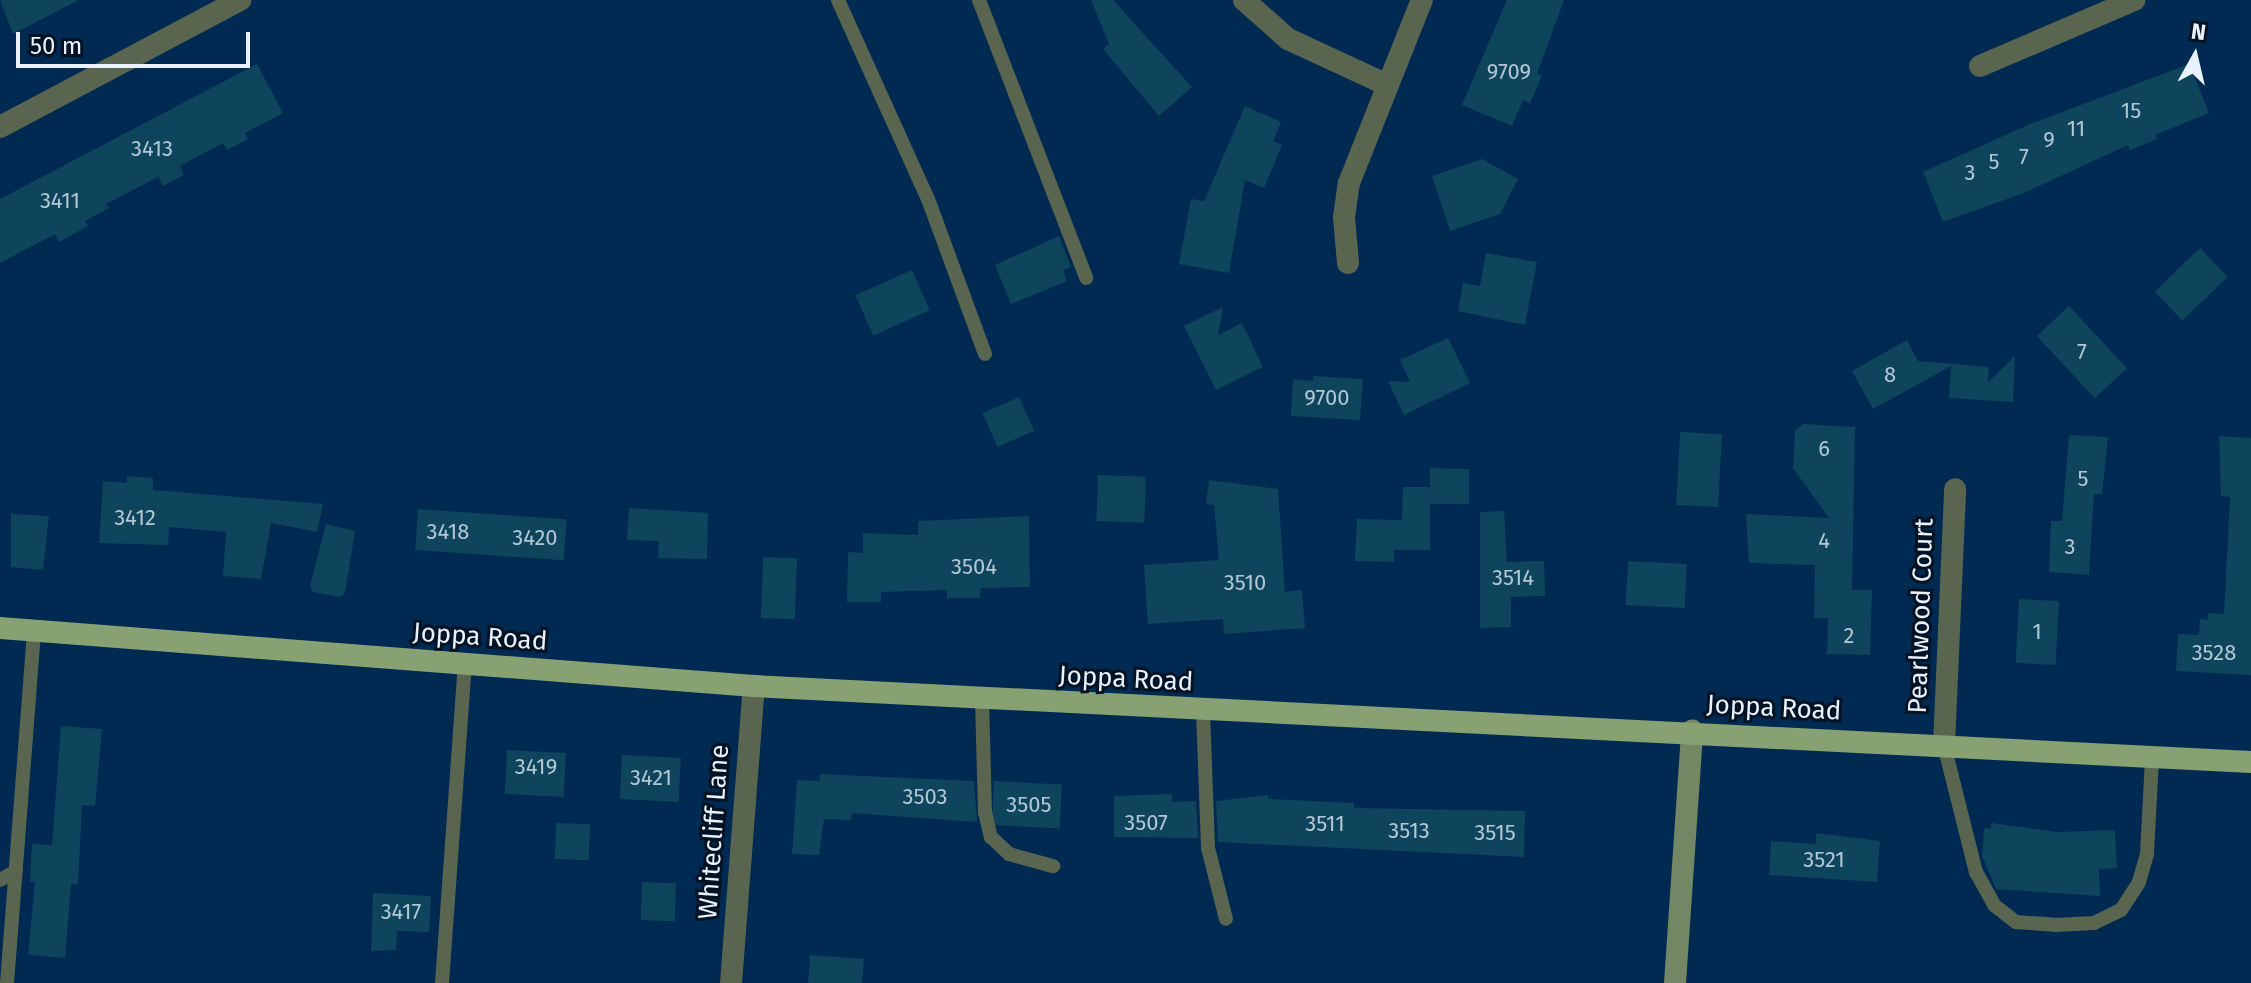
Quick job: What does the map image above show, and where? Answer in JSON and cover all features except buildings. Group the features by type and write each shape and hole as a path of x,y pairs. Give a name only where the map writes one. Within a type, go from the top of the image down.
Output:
{"main road":[{"name":"Joppa Road","path":"0,628 754,686 1203,711 1692,731 2251,762"},
{"path":"1675,983 1692,731"}],"street":[{"path":"0,127 240,0"},
{"path":"1244,0 1288,39 1385,84"},
{"path":"1348,263 1344,217 1349,183 1385,84 1422,0"},
{"path":"1980,66 2134,0"},
{"name":"Pearlwood Court","path":"1944,745 1955,489"},
{"name":"Whitecliff Lane","path":"731,983 754,686"}],"lane":[{"path":"838,0 928,199 985,354"},
{"path":"979,0 1086,278"},
{"path":"7,983 34,630"},
{"path":"442,983 465,664"},
{"path":"982,699 985,812 991,837 1009,854 1053,866"},
{"path":"1203,711 1208,848 1226,919"},
{"path":"1944,745 1976,872 1994,905 2016,922 2055,925 2094,923 2121,910 2139,882 2147,854 2152,757"},
{"path":"0,880 16,871"}]}
